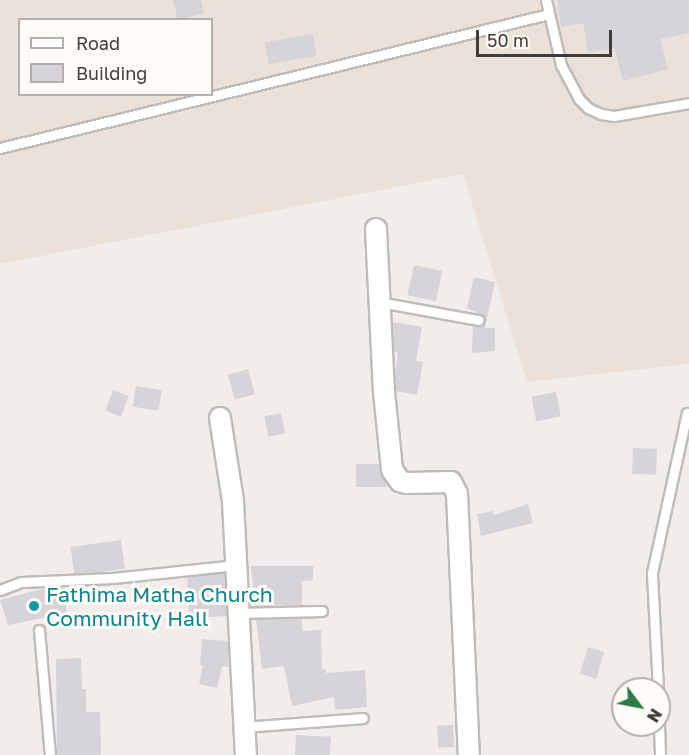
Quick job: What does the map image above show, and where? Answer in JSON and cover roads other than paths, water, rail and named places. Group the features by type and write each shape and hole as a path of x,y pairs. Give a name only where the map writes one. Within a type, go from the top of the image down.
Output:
{"street":[{"path":"376,229 384,392 395,476 406,483 451,482 457,494 469,755"},
{"path":"220,418 233,501 246,755"}],"lane":[{"path":"546,0 561,65 579,99 588,108 601,114 614,116 689,103"},
{"path":"0,148 549,14"},
{"path":"379,302 478,320"},
{"path":"657,677 652,573 687,413"},
{"path":"0,590 21,582 113,578 236,565"},
{"path":"238,614 322,611"},
{"path":"39,630 50,755"},
{"path":"244,727 363,718"},
{"path":"659,737 660,755"}],"place":[{"name":"Fathima Matha Church Community Hall","path":"34,606"}]}
